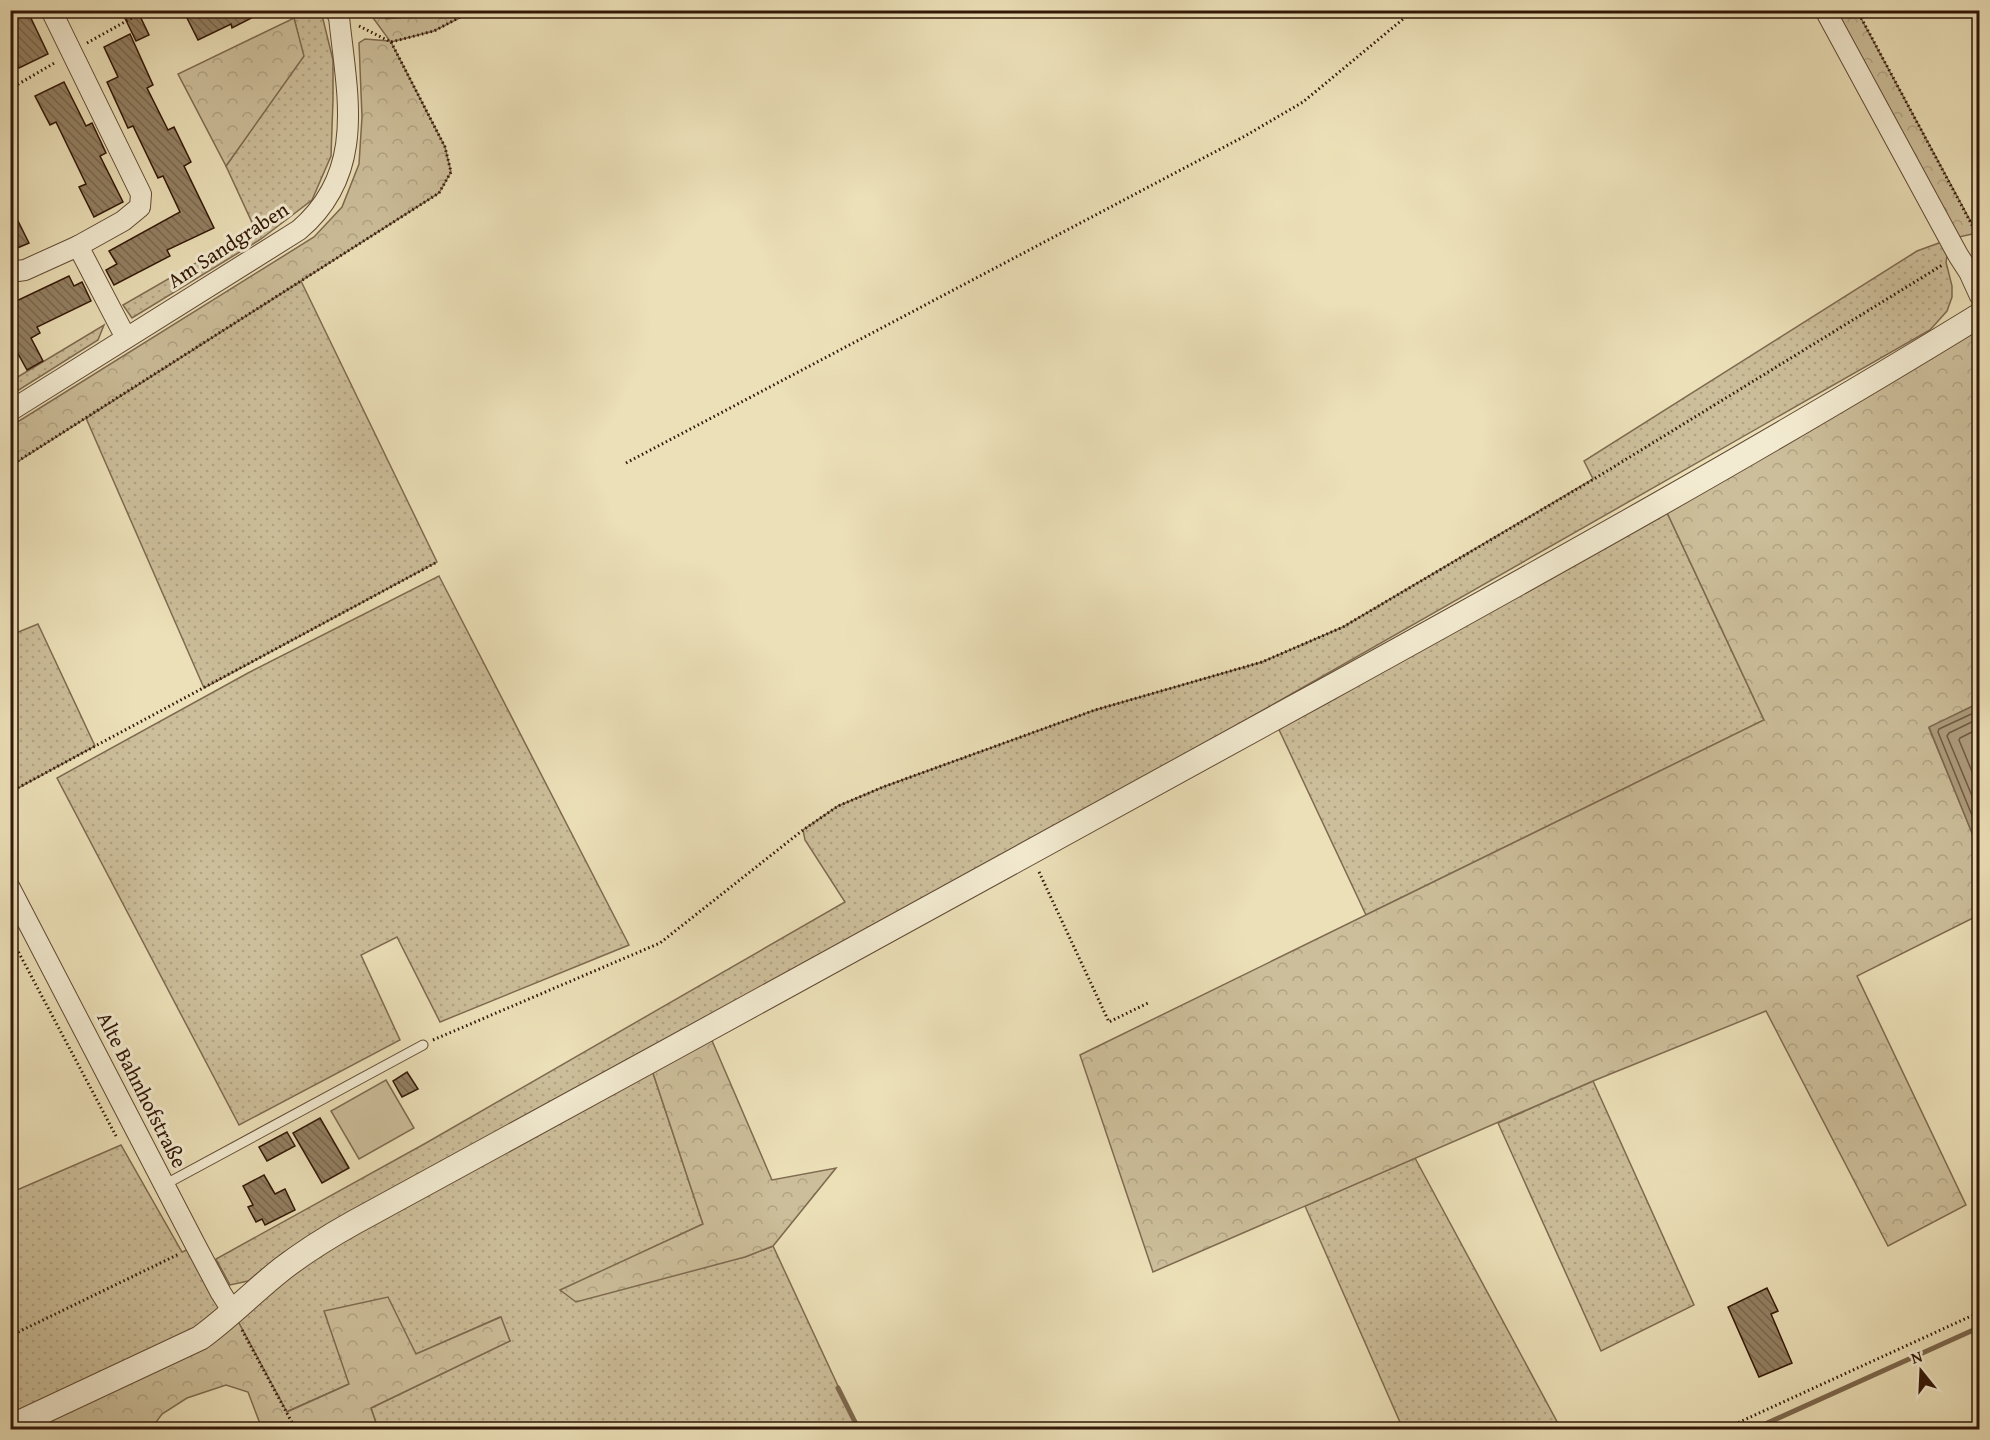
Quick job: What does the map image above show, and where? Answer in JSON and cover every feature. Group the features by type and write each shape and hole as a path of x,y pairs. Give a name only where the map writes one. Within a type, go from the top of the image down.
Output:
{"street":[{"path":"10,272 25,270 78,246 132,215 140,207 141,194 51,10"},
{"path":"1825,10 1980,296"},
{"name":"Am Sandgraben","path":"10,411 298,230 323,206 340,173 348,123 341,13"},
{"path":"78,246 126,338"},
{"path":"1958,255 1964,290 1971,304 1980,310"},
{"path":"10,1427 189,1343 214,1328 282,1269 325,1239 1030,854 1663,504 1980,315"},
{"name":"Alte Bahnhofstraße","path":"10,888 196,1246 233,1312"}],"lane":[{"path":"164,1185 423,1045"}],"path":[{"path":"391,42 434,31 473,10"},
{"path":"626,463 1245,136 1303,102 1414,10"},
{"path":"1857,10 1980,240"},
{"path":"10,466 439,193 451,172 445,147 391,42 341,13"},
{"path":"423,1045 660,943 803,830 838,806 883,787 1095,710 1262,662 1342,627 1584,485 1958,255"},
{"path":"10,792 437,562"},
{"path":"1030,854 1109,1022 1148,1003"},
{"path":"10,1336 196,1246"},
{"path":"233,1312 296,1430"},
{"path":"1722,1430 1980,1312"}],"green space":[{"path":"309,11 321,11 333,60 331,156 312,200 261,239 132,318 123,305 255,229 226,166 303,56 294,18"},
{"path":"368,11 473,11 434,31 391,42 445,147 451,172 439,193 11,466 11,426 314,237 342,207 359,164 362,117 359,43 365,39 390,41"},
{"path":"1825,11 1857,11 1977,233 1950,239"},
{"path":"294,18 304,56 226,166 178,74"},
{"path":"1950,239 1946,262 1952,286 1952,297 1947,311 1930,330 702,1030 699,1025 283,1253 248,1281 230,1285 216,1259 426,1143 845,902 805,840 803,830 838,806 883,787 1095,710 1262,662 1343,627 1593,479 1584,461 1917,251"},
{"path":"301,281 437,562 204,688 86,418"},
{"path":"1979,315 1979,703 1929,728 1979,847 1979,915 1857,976 1966,1205 1888,1246 1766,1011 1593,1081 1153,1272 1080,1055 1764,720 1663,504"},
{"path":"104,325 98,340 11,395 11,381"},
{"path":"1663,504 1764,720 1366,915 1274,719"},
{"path":"439,576 629,945 440,1022 397,937 361,955 400,1040 239,1125 57,778 248,673"},
{"path":"38,624 95,746 11,792 11,635"},
{"path":"710,1036 772,1180 836,1168 773,1246 745,1257 576,1302 560,1290 703,1224 649,1061"},
{"path":"649,1061 703,1224 560,1291 745,1257 773,1246 858,1429 378,1429 371,1408 510,1341 500,1317 286,1412 233,1312 11,1427 10,1193 121,1145 182,1252 196,1246 227,1303 263,1286"},
{"path":"386,1080 414,1128 359,1159 331,1111"},
{"path":"1593,1081 1694,1305 1601,1351 1498,1123"},
{"path":"1415,1158 1561,1429 1403,1429 1305,1206"},
{"path":"388,1297 416,1354 501,1317 510,1341 371,1408 378,1429 262,1429 248,1392 226,1385 187,1398 162,1414 151,1429 11,1430 233,1312 287,1412 349,1384 324,1311"}],"water":[{"path":"1979,703 1980,847 1978,848 1929,727"}],"building":[{"path":"10,10 27,10 48,54 19,68 10,50"},
{"path":"121,10 137,10 149,35 136,41"},
{"path":"183,10 267,10 232,28 231,24 198,40"},
{"path":"130,34 153,85 147,88 168,130 174,127 191,162 184,166 214,228 167,250 170,256 114,285 106,270 117,264 109,251 180,212 163,176 158,178 133,126 128,128 107,82 118,77 104,47"},
{"path":"64,82 86,126 92,123 106,153 100,156 123,202 94,217 79,187 86,184 56,122 50,125 35,96"},
{"path":"10,205 29,243 10,251"},
{"path":"69,276 74,286 82,282 91,301 37,327 40,333 31,338 43,361 27,370 10,339 10,304"},
{"path":"407,1072 418,1089 402,1097 393,1081"},
{"path":"320,1118 349,1168 322,1183 293,1133"},
{"path":"287,1132 295,1146 267,1161 259,1147"},
{"path":"264,1175 275,1194 285,1189 295,1210 265,1225 262,1219 256,1222 248,1207 253,1205 243,1186"},
{"path":"1767,1288 1778,1311 1771,1314 1792,1363 1759,1377 1728,1307"}],"waterway":[{"path":"387,17 409,15 418,10"},
{"path":"1752,1430 1980,1327"},
{"path":"838,1388 859,1430"}]}
